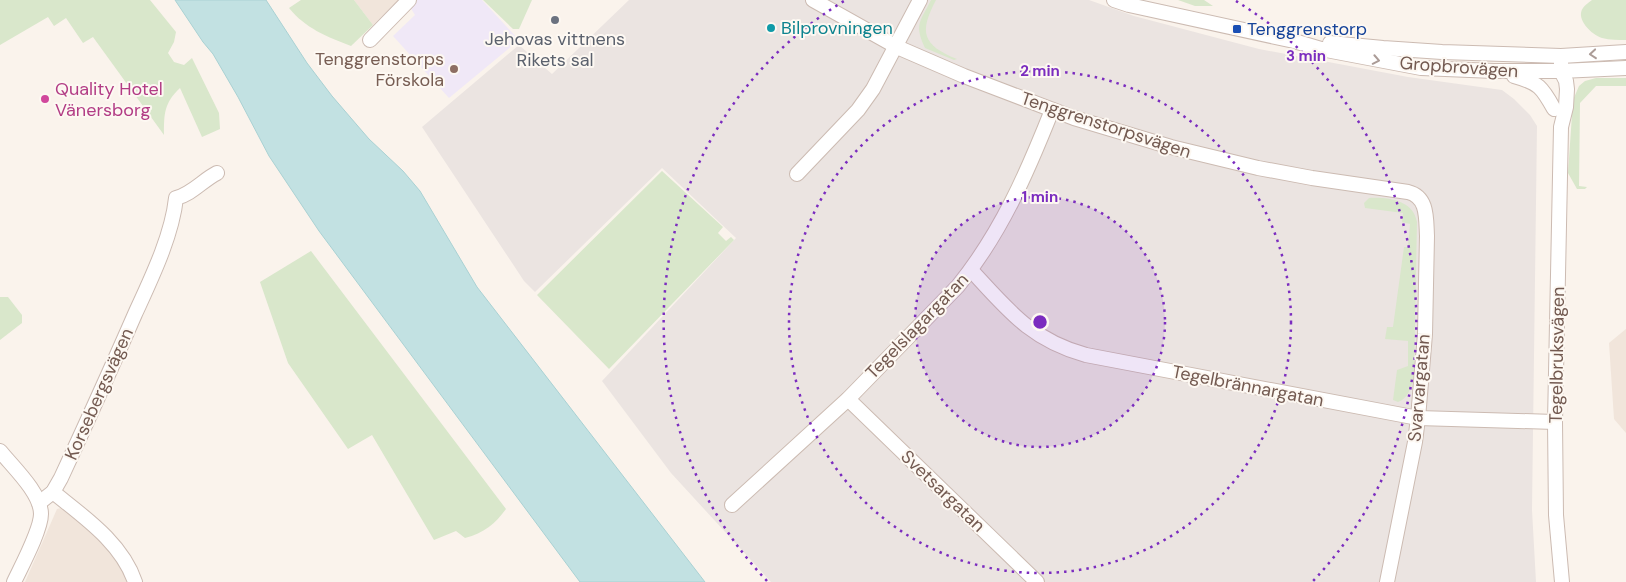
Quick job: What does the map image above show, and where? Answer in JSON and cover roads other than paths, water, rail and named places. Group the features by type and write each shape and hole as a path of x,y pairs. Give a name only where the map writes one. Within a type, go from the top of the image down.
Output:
{"street":[{"path":"370,40 409,0"},
{"name":"Tenggrenstorpsvägen","path":"813,0 897,47 1052,110 1136,137 1208,156 1312,178 1416,194"},
{"path":"797,174 858,110 873,89 897,47 920,0"},
{"name":"Gropbrovägen","path":"1114,0 1129,5 1294,41 1321,49 1421,68 1561,72 1626,68"},
{"name":"Gropbrovägen","path":"1152,0 1204,22"},
{"name":"Gropbrovägen","path":"1294,41 1432,51 1561,56 1626,52"},
{"name":"Tegelbruksvägen","path":"1561,56 1561,72 1554,90 1554,109 1561,127"},
{"path":"1494,71 1538,85 1554,109"},
{"name":"Tegelbruksvägen","path":"1561,72 1566,81 1566,107 1561,127 1555,422 1556,515 1562,582"},
{"name":"Tegelslagargatan","path":"732,505 848,399 958,286 971,270 1015,199 1052,110"},
{"name":"Korsebergsvägen","path":"39,503 53,492 65,470 147,288 172,225 176,198 185,196 206,179 217,173"},
{"name":"Svarvargatan","path":"1387,582 1415,442 1424,342 1427,236 1424,209 1421,199 1416,194"},
{"name":"Tegelbrännargatan","path":"971,270 1017,318 1049,342 1066,349 1104,358 1418,418 1555,422"},
{"name":"Svetsargatan","path":"848,399 1037,582"},
{"path":"0,451 31,489 39,503 41,516 39,526 14,582"},
{"path":"53,492 82,515 121,555 128,564 135,582"}],"water":[{"path":"175,0 266,0 307,63 332,96 369,139 403,171 420,191 477,287 705,582 580,582 319,231 269,156 213,54"}],"place":[{"name":"Jehovas vittnens Rikets sal","path":"555,20"},
{"name":"Bilprovningen","path":"771,28"},
{"name":"Tenggrenstorp","path":"1237,29"},
{"name":"Tenggrenstorps Förskola","path":"454,69"},
{"name":"Quality Hotel Vänersborg","path":"45,99"}]}
